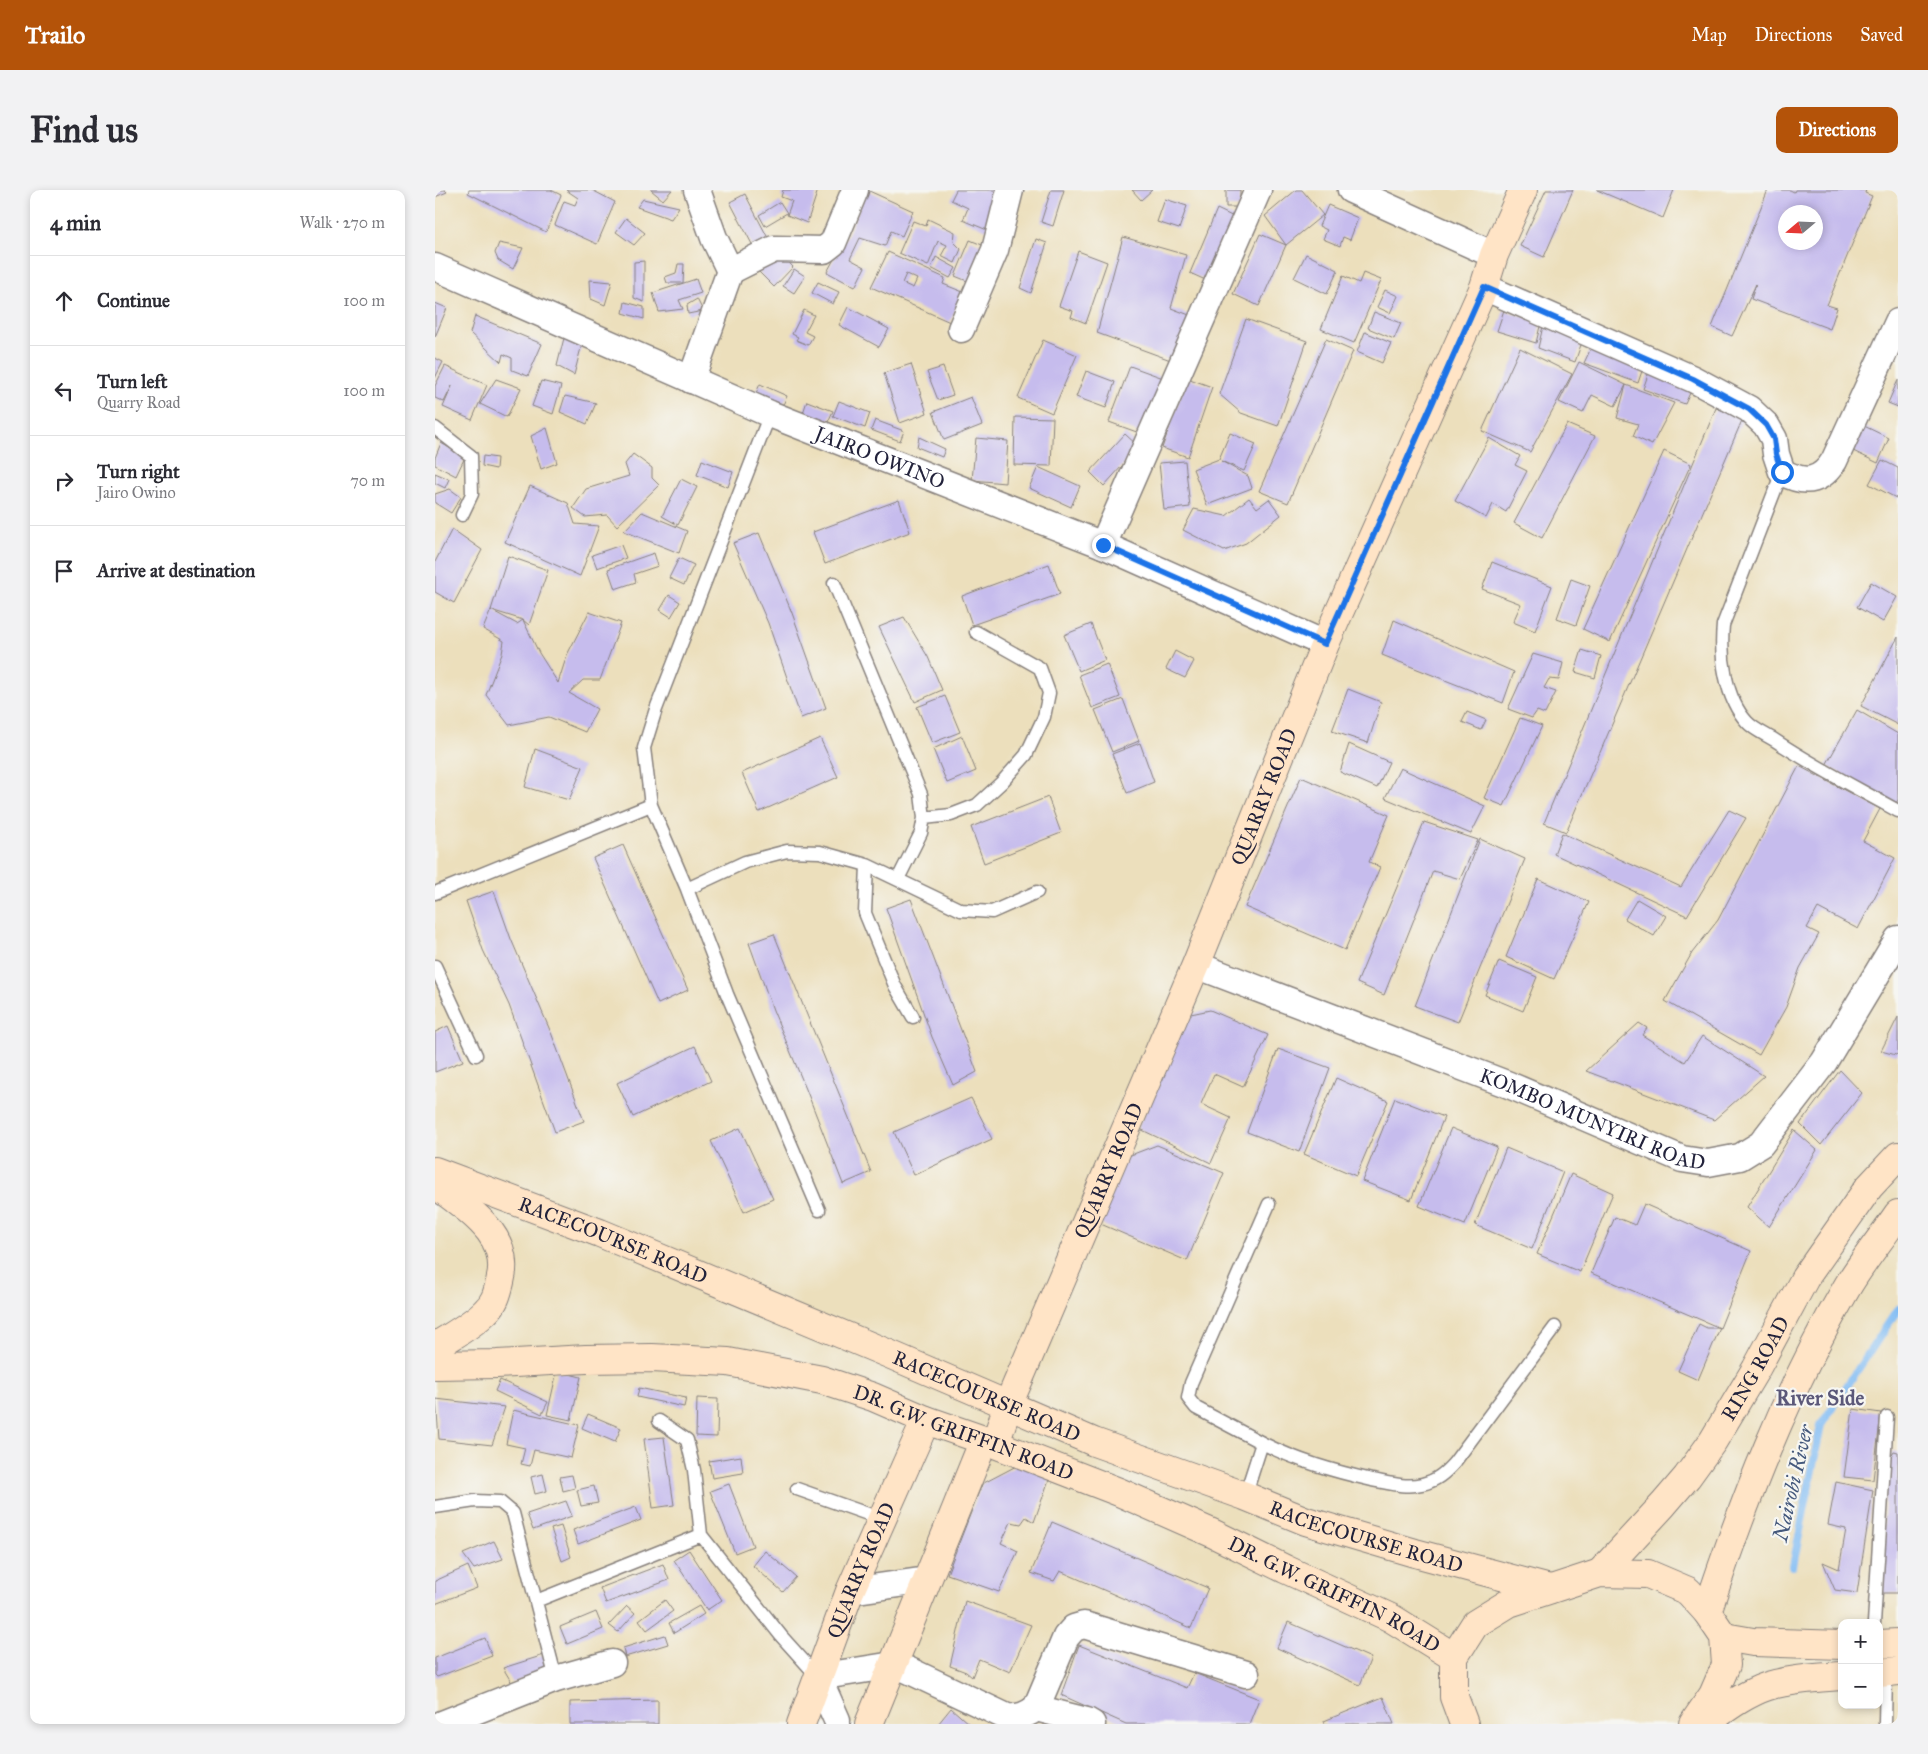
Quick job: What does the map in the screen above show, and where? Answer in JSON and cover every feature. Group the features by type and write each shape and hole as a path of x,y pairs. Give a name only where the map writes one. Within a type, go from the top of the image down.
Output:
{"main road":[{"name":"QUARRY ROAD","path":"989,1442 1008,1405 1196,965 1325,644 1484,287 1495,255 1523,190"},
{"name":"RING ROAD","path":"1600,1573 1687,1477 1713,1441 1757,1369 1805,1278 1869,1187 1898,1156"},
{"name":"RACECOURSE ROAD","path":"435,1172 600,1233 1093,1442 1245,1496 1306,1520 1415,1553 1550,1589"},
{"path":"435,1184 489,1228 499,1244 503,1274 496,1299 485,1313 435,1347"},
{"name":"RING ROAD","path":"1707,1612 1749,1491 1778,1421 1847,1287 1898,1214"},
{"name":"DR. G.W. GRIFFIN ROAD","path":"435,1365 652,1358 728,1362 822,1380 873,1396 927,1420 1119,1492 1212,1533 1391,1618 1454,1658"},
{"name":"QUARRY ROAD","path":"801,1724 850,1591 927,1420"},
{"path":"872,1718 927,1580 989,1442"},
{"path":"1464,1724 1454,1697 1454,1658 1475,1624 1509,1603 1600,1573 1648,1574 1688,1592 1707,1612 1724,1637 1726,1665 1713,1695 1693,1724"},
{"path":"1724,1637 1753,1642 1838,1645"},
{"path":"1883,1644 1898,1643"},
{"path":"1704,1724 1745,1696 1768,1686 1838,1676"}],"street":[{"path":"697,190 714,238 730,270"},
{"path":"691,380 730,270 774,249 824,250 833,242 855,190"},
{"path":"961,329 995,250 1010,190"},
{"path":"1103,545 1258,190"},
{"path":"1351,190 1495,255"},
{"name":"JAIRO OWINO","path":"435,267 770,414 1103,545 1325,644"},
{"path":"1484,287 1693,379 1749,409 1766,425 1774,439 1776,454 1782,472 1791,477 1806,480 1818,478 1827,472 1834,461 1898,322"},
{"name":"KOMBO MUNYIRI ROAD","path":"1196,965 1509,1085 1682,1159 1708,1163 1740,1157 1761,1144 1824,1062 1898,939"},
{"path":"850,1591 927,1580"},
{"path":"872,1718 828,1722 818,1677 893,1666 908,1670 1007,1717 1018,1718 1029,1714 1036,1708 1065,1637 1074,1628 1084,1625 1246,1674"},
{"path":"442,1724 557,1679 612,1663"},
{"path":"1036,1708 1087,1721 1092,1724"}],"lane":[{"path":"770,414 643,748 651,805 687,889 727,994 819,1210"},
{"path":"435,428 471,456 472,494 461,515"},
{"path":"1782,472 1723,625 1721,645 1728,683 1737,708 1748,723 1797,754 1898,811"},
{"path":"834,584 921,794 925,818 921,834 898,879"},
{"path":"925,818 951,815 977,805 1003,782 1026,755 1044,716 1049,693 1040,668 976,632"},
{"path":"435,893 651,805"},
{"path":"687,889 745,862 787,851 820,852 867,865 961,910 992,912 1037,892"},
{"path":"867,865 865,913 895,986 913,1017"},
{"path":"435,966 476,1055"},
{"path":"1269,1204 1191,1383 1187,1398 1196,1408 1289,1456 1338,1472 1405,1486 1423,1484 1441,1476 1454,1463 1555,1327"},
{"path":"1873,1619 1887,1417"},
{"path":"659,1421 687,1440 694,1470 701,1534 782,1637 818,1677"},
{"path":"1245,1496 1263,1443"},
{"path":"797,1489 882,1519"},
{"path":"435,1507 475,1501 500,1502 513,1513 557,1679"},
{"path":"536,1601 701,1534"},
{"path":"1885,1724 1888,1672"}],"building":[{"path":"435,190 445,190 447,192 435,197"},
{"path":"469,190 551,190 561,195 546,232 468,193"},
{"path":"566,190 592,190 615,202 597,244 555,225 564,201 575,205 578,198"},
{"path":"651,190 672,190 663,200"},
{"path":"783,190 818,190 807,223 787,215 792,201 781,197"},
{"path":"867,190 913,211 902,236 891,231 885,246 860,238 850,259 865,267 855,287 827,272 849,232"},
{"path":"956,190 1003,190 987,230 963,220 968,208 951,200"},
{"path":"1051,190 1064,190 1053,226 1041,222"},
{"path":"1132,190 1152,190 1141,200"},
{"path":"1226,190 1240,190 1240,207 1226,207"},
{"path":"1296,190 1302,190 1323,215 1286,245 1265,216"},
{"path":"1546,190 1573,190 1544,257 1520,246"},
{"path":"1597,190 1674,190 1663,218"},
{"path":"1768,190 1790,190 1794,192 1795,190 1866,190 1865,193 1872,196 1827,305 1837,308 1830,329 1751,299 1756,284 1732,336 1712,327"},
{"path":"745,194 769,240 754,248 730,202"},
{"path":"643,199 679,207 671,219 637,207"},
{"path":"1165,199 1187,206 1179,229 1157,222"},
{"path":"780,202 787,213 765,226 759,215"},
{"path":"1328,205 1358,218 1350,240 1343,237 1340,246 1323,239 1327,230 1319,226"},
{"path":"1217,209 1238,219 1212,283 1190,273"},
{"path":"626,218 645,233 634,245 616,232"},
{"path":"928,219 955,232 954,242 961,249 955,263 941,256 947,245 938,241 928,266 899,253 913,221 926,226"},
{"path":"1260,234 1286,245 1259,306 1233,294"},
{"path":"1123,237 1186,255 1171,308 1192,316 1176,362 1097,333"},
{"path":"1036,239 1047,243 1031,293 1020,288"},
{"path":"970,240 987,247 972,283 955,276"},
{"path":"499,243 523,248 513,269 498,260 495,253"},
{"path":"1078,251 1107,262 1086,323 1071,317 1073,311 1059,306"},
{"path":"779,252 793,267 774,287 759,272"},
{"path":"888,252 945,278 943,284 963,292 950,322 871,287","holes":["906,274 917,279 913,288 902,283"]},
{"path":"1306,254 1338,270 1327,294 1294,278"},
{"path":"936,257 956,268 950,278 931,268"},
{"path":"644,261 644,302 634,298 634,262"},
{"path":"678,264 684,264 683,283 667,283 665,277 676,273"},
{"path":"794,269 805,276 794,293 783,286"},
{"path":"1363,273 1381,280 1354,343 1321,329 1343,276 1359,283"},
{"path":"696,279 701,293 679,300 683,309 659,312 653,293"},
{"path":"590,280 612,282 605,305 591,299"},
{"path":"818,282 839,292 833,304 812,293"},
{"path":"1385,290 1398,296 1390,313 1377,307"},
{"path":"697,299 703,311 688,314 687,305"},
{"path":"625,302 644,307 644,319 623,313"},
{"path":"435,303 447,308 435,337"},
{"path":"848,307 889,329 879,347 839,325"},
{"path":"804,310 814,315 805,332 813,336 808,345 796,340 798,337 792,334"},
{"path":"1504,310 1541,322 1536,343 1497,331"},
{"path":"1374,312 1401,323 1394,339 1368,328"},
{"path":"475,316 542,344 528,376 512,370 512,358 503,354 501,362 470,333"},
{"path":"1246,319 1307,341 1278,426 1241,413 1219,394"},
{"path":"1543,326 1583,339 1575,362 1538,348"},
{"path":"1365,332 1391,343 1382,363 1357,352"},
{"path":"564,338 582,344 574,375 557,366"},
{"path":"1326,339 1353,351 1288,503 1259,491"},
{"path":"1043,340 1077,355 1052,413 1018,398"},
{"path":"1592,346 1644,365 1638,383 1584,363"},
{"path":"1520,348 1572,374 1530,452 1482,431"},
{"path":"435,358 443,362 435,378"},
{"path":"1579,362 1626,385 1615,406 1592,395 1583,413 1559,402"},
{"path":"911,364 927,413 900,423 884,373"},
{"path":"445,366 487,385 472,420 443,407 452,386 444,402 435,398 435,386"},
{"path":"1130,366 1166,379 1145,435 1109,422"},
{"path":"943,367 953,395 938,400 927,372"},
{"path":"1650,369 1694,384 1685,404 1643,389"},
{"path":"1086,371 1115,382 1106,408 1076,397"},
{"path":"1187,378 1212,387 1188,457 1162,448"},
{"path":"496,379 521,388 507,417 480,404"},
{"path":"1898,380 1898,407 1888,403"},
{"path":"541,381 561,386 553,414 532,406"},
{"path":"760,384 787,396 783,405 756,393"},
{"path":"1626,385 1674,403 1652,445 1633,436 1638,424 1617,418"},
{"path":"565,396 596,403 587,424 560,412"},
{"path":"971,397 982,425 944,440 933,412"},
{"path":"807,401 833,411 828,422 803,413"},
{"path":"839,401 870,413 865,428 833,416"},
{"path":"1716,408 1743,418 1566,832 1544,823"},
{"path":"1015,417 1053,418 1051,466 1014,465"},
{"path":"875,420 904,431 900,441 871,430"},
{"path":"1567,424 1595,436 1542,538 1514,523"},
{"path":"1860,424 1889,438 1878,463 1849,449"},
{"path":"547,428 557,463 541,469 531,436"},
{"path":"1230,433 1256,444 1244,471 1221,461 1248,476 1252,488 1207,505 1193,469 1219,459"},
{"path":"1125,434 1139,447 1104,486 1090,472"},
{"path":"919,437 945,449 942,457 917,447"},
{"path":"976,438 1008,441 1005,483 972,480"},
{"path":"1489,438 1520,456 1515,465 1527,471 1506,512 1493,504 1486,518 1455,501"},
{"path":"441,443 465,457 456,476 435,465 435,458"},
{"path":"1664,451 1691,464 1610,642 1583,629"},
{"path":"633,454 652,468 652,478 659,485 617,526 607,515 585,517 573,508 586,489 629,476 625,464"},
{"path":"483,456 497,458 496,469 482,466"},
{"path":"702,460 733,472 728,487 697,475"},
{"path":"1882,460 1898,468 1898,499 1869,484"},
{"path":"1185,461 1190,507 1164,510 1159,463"},
{"path":"1038,467 1080,486 1071,507 1029,488"},
{"path":"435,473 449,479 445,488 435,483"},
{"path":"681,479 697,487 678,525 662,516"},
{"path":"530,486 568,503 575,524 599,526 580,576 505,542"},
{"path":"450,489 461,497 451,513 435,503 435,494"},
{"path":"1249,498 1257,508 1269,499 1281,515 1246,543 1224,551 1183,530 1194,509 1226,516"},
{"path":"899,500 910,532 825,564 813,532"},
{"path":"642,512 687,531 679,553 624,531"},
{"path":"452,529 482,550 454,603 435,592 435,562"},
{"path":"759,533 792,613 826,708 801,718 768,623 733,543"},
{"path":"621,545 626,558 597,568 592,555"},
{"path":"654,553 658,566 634,574 636,582 615,589 608,569"},
{"path":"508,556 548,570 529,625 523,620 491,610"},
{"path":"679,558 694,565 684,585 669,578"},
{"path":"1492,562 1552,586 1535,631 1513,622 1521,604 1482,589"},
{"path":"1049,564 1060,594 972,625 962,596"},
{"path":"1571,579 1590,586 1576,625 1557,618"},
{"path":"1871,582 1897,597 1883,622 1857,607"},
{"path":"669,595 680,602 671,617 660,610"},
{"path":"491,610 517,624 523,620 539,653 558,683 567,655 589,612 621,623 600,680 583,680 569,693 597,709 585,732 549,717 509,725 486,695 502,654 504,641 483,629"},
{"path":"904,617 928,657 942,690 915,702 879,627"},
{"path":"1394,620 1514,672 1503,703 1382,655"},
{"path":"1091,624 1105,660 1079,671 1064,635"},
{"path":"1898,637 1898,725 1861,706"},
{"path":"1582,650 1601,656 1595,678 1575,672"},
{"path":"1175,651 1194,661 1185,678 1166,669"},
{"path":"1533,654 1563,663 1559,680 1549,679 1544,688 1556,692 1545,714 1537,711 1532,718 1508,709"},
{"path":"1107,664 1120,697 1092,708 1079,675"},
{"path":"1348,689 1381,702 1368,743 1332,731"},
{"path":"945,696 960,732 932,743 917,707"},
{"path":"1123,699 1139,741 1112,752 1095,710"},
{"path":"1857,710 1898,734 1898,800 1895,805 1826,765"},
{"path":"1467,712 1486,720 1481,730 1462,722"},
{"path":"1520,718 1542,726 1504,806 1484,798"},
{"path":"962,736 976,771 947,783 933,749"},
{"path":"820,738 838,777 759,812 742,773"},
{"path":"1140,743 1154,782 1127,793 1112,754"},
{"path":"1349,744 1389,762 1377,788 1340,772"},
{"path":"535,749 583,767 569,800 525,787"},
{"path":"1799,766 1880,809 1863,841 1895,858 1858,929 1818,908 1807,928 1819,934 1800,968 1786,1007 1759,1055 1665,1001 1692,953 1718,920"},
{"path":"1400,768 1485,806 1471,834 1385,798"},
{"path":"1301,777 1389,815 1369,862 1380,867 1345,950 1245,907"},
{"path":"1048,797 1061,833 984,863 971,827"},
{"path":"1729,810 1746,818 1687,916 1554,854 1562,833 1681,887"},
{"path":"1424,822 1478,840 1460,879 1433,871 1384,995 1357,983"},
{"path":"1480,839 1525,859 1458,1022 1415,1006"},
{"path":"623,845 688,990 658,1004 593,858"},
{"path":"1538,879 1589,902 1554,979 1506,957"},
{"path":"494,891 511,939 552,1035 584,1121 555,1132 509,1005 483,950 466,901"},
{"path":"911,899 977,1072 953,1085 932,1037 886,908"},
{"path":"1637,899 1666,916 1654,936 1625,919"},
{"path":"774,934 871,1172 843,1184 773,1010 749,943"},
{"path":"1499,961 1537,977 1523,1011 1485,995"},
{"path":"1210,1010 1268,1035 1243,1087 1214,1074 1201,1104 1231,1118 1211,1163 1138,1128 1186,1015"},
{"path":"1898,1017 1898,1053 1896,1055 1881,1051"},
{"path":"1639,1023 1647,1028 1642,1035 1685,1062 1702,1036 1764,1076 1714,1120 1586,1071"},
{"path":"448,1026 463,1061 435,1072 435,1032"},
{"path":"695,1046 711,1081 633,1117 617,1083"},
{"path":"1278,1049 1330,1068 1299,1152 1247,1132"},
{"path":"1840,1070 1862,1093 1821,1145 1800,1124"},
{"path":"1336,1078 1388,1101 1356,1176 1304,1154"},
{"path":"971,1098 992,1139 914,1175 894,1132"},
{"path":"1395,1098 1444,1117 1411,1200 1362,1181"},
{"path":"740,1128 773,1199 744,1212 711,1141"},
{"path":"1451,1128 1497,1147 1465,1225 1419,1206"},
{"path":"1794,1130 1817,1150 1769,1227 1747,1207"},
{"path":"1157,1145 1224,1173 1187,1261 1096,1222 1123,1158"},
{"path":"1506,1148 1563,1172 1532,1249 1475,1225"},
{"path":"1571,1174 1613,1193 1580,1272 1537,1254"},
{"path":"1644,1204 1751,1251 1720,1328 1591,1273 1615,1217 1635,1225"},
{"path":"1699,1324 1707,1328 1720,1328 1698,1380 1678,1371"},
{"path":"557,1371 581,1377 571,1420 547,1415"},
{"path":"500,1380 548,1402 542,1414 495,1391"},
{"path":"639,1388 686,1398 684,1407 637,1397"},
{"path":"697,1398 718,1399 717,1437 696,1436"},
{"path":"436,1399 505,1407 492,1445 439,1439"},
{"path":"1853,1409 1881,1413 1873,1480 1844,1477"},
{"path":"513,1410 579,1425 571,1458 534,1450 530,1466 521,1464 525,1448 506,1444"},
{"path":"588,1414 621,1428 615,1442 582,1428"},
{"path":"664,1437 674,1505 653,1508 644,1439"},
{"path":"1894,1451 1898,1452 1898,1593 1880,1593 1887,1462"},
{"path":"741,1456 743,1473 712,1478 709,1461"},
{"path":"1024,1462 1052,1471 1034,1522 1026,1517 1021,1524 1011,1522 1001,1543 1018,1551 999,1592 947,1574 982,1484"},
{"path":"543,1474 547,1491 535,1494 531,1477"},
{"path":"572,1475 575,1488 563,1491 560,1477"},
{"path":"1836,1482 1873,1490 1857,1593 1835,1590 1823,1562 1839,1569 1846,1529 1828,1525"},
{"path":"729,1484 753,1546 735,1553 710,1491"},
{"path":"594,1486 598,1503 581,1506 577,1490"},
{"path":"566,1501 572,1516 533,1530 527,1514"},
{"path":"636,1507 641,1520 578,1544 573,1530"},
{"path":"1052,1522 1208,1588 1191,1628 1060,1571 1054,1581 1031,1573"},
{"path":"561,1526 571,1557 562,1561 551,1529"},
{"path":"494,1541 503,1559 474,1569 463,1554"},
{"path":"689,1550 722,1600 707,1610 674,1560"},
{"path":"765,1551 796,1577 783,1592 753,1566"},
{"path":"663,1564 669,1580 606,1603 600,1588"},
{"path":"468,1566 477,1588 435,1604 435,1581"},
{"path":"665,1600 673,1611 647,1630 639,1620"},
{"path":"965,1601 1031,1625 1010,1672 979,1659 972,1677 966,1672 950,1666"},
{"path":"627,1606 635,1613 618,1632 609,1625"},
{"path":"699,1606 704,1614 674,1633 669,1623"},
{"path":"596,1612 603,1629 567,1644 560,1627"},
{"path":"1288,1622 1371,1658 1360,1685 1277,1648"},
{"path":"665,1635 668,1644 625,1657 623,1648"},
{"path":"485,1638 492,1656 437,1677 435,1675 435,1658"},
{"path":"1079,1645 1187,1688 1194,1673 1259,1699 1249,1724 1126,1724 1061,1695"},
{"path":"544,1655 549,1670 512,1683 503,1668"},
{"path":"1383,1697 1394,1724 1325,1724 1324,1721"},
{"path":"658,1700 658,1724 570,1724 570,1702"},
{"path":"951,1708 969,1724 938,1724"}],"waterway":[{"name":"Nairobi River","path":"1793,1566 1821,1425 1898,1309"}],"district":[{"name":"River Side","path":"1820,1398"}],"route":[{"path":"1103,545 1325,644 1484,287 1693,379 1749,409 1766,425 1774,439 1776,454 1782,472"}]}
